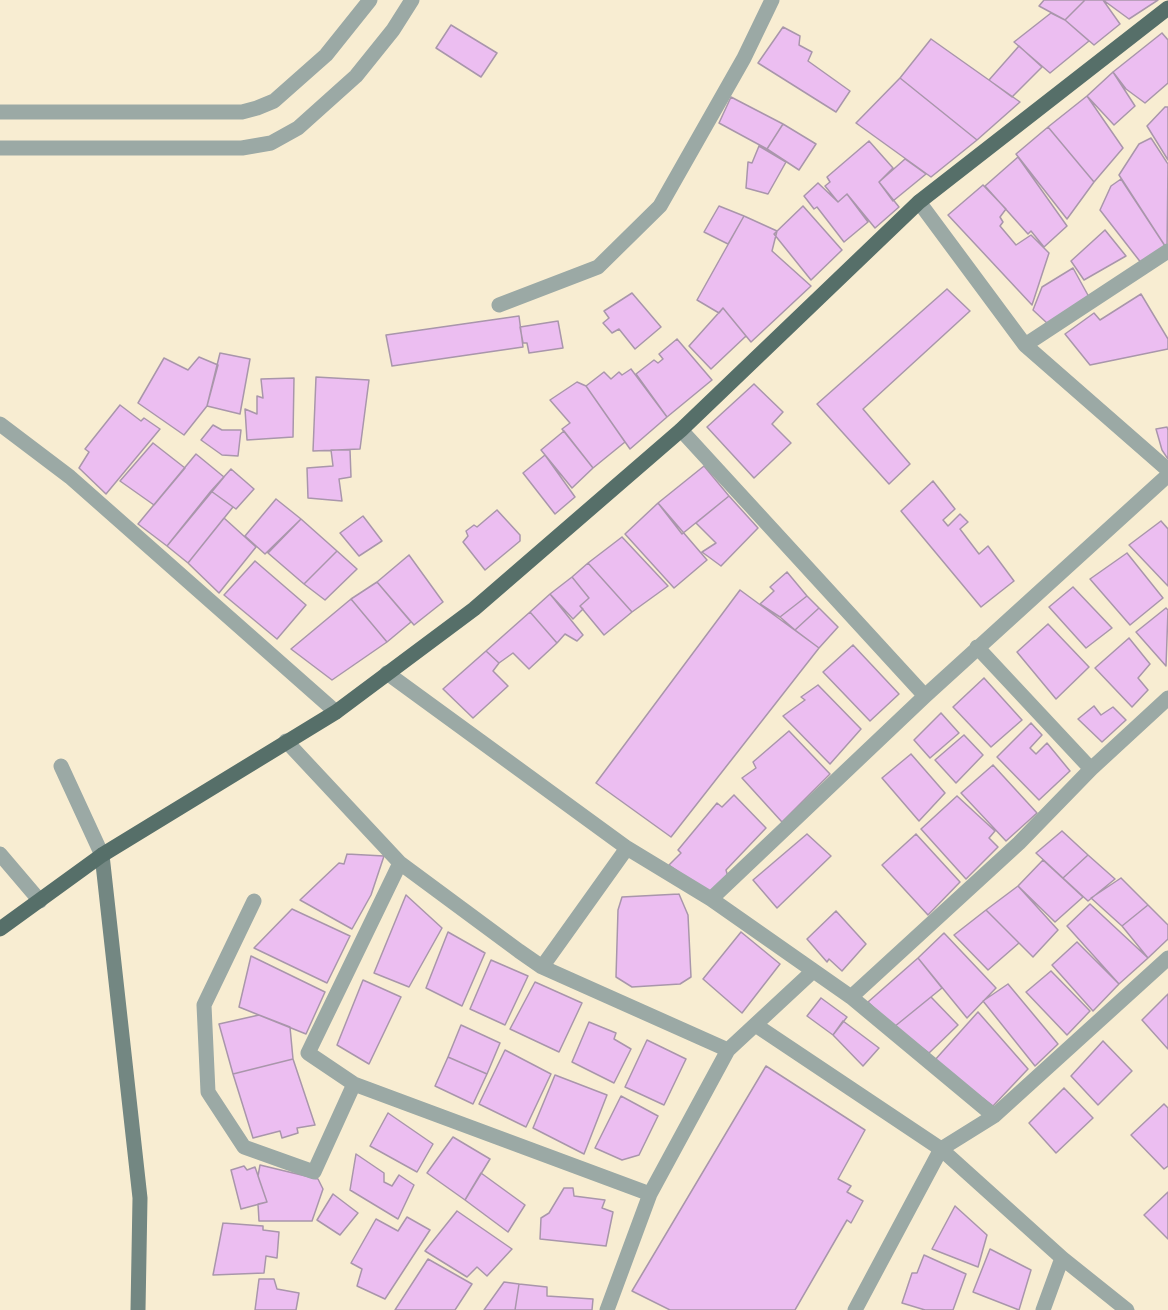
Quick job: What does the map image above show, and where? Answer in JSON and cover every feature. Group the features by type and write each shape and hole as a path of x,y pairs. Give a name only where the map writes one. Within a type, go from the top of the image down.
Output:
{"main road":[{"path":"0,930 102,855 336,712 474,609 681,430 919,202 1168,8"},
{"path":"102,855 140,1198 138,1310"}],"street":[{"path":"0,112 242,112 258,108 274,101 326,55 370,0"},
{"path":"0,148 242,148 271,143 298,128 356,76 393,30 412,0"},
{"path":"499,305 598,267 660,206 744,58 772,0"},
{"path":"919,202 1025,345 1168,470"},
{"path":"1025,345 1168,251"},
{"path":"0,424 70,477 336,712"},
{"path":"681,430 925,696"},
{"path":"711,899 977,647 1168,475"},
{"path":"977,647 1091,769"},
{"path":"387,674 627,848 711,899 812,972 851,997 994,1116"},
{"path":"851,997 1019,843 1091,769 1168,698"},
{"path":"286,741 400,863 542,967 728,1050"},
{"path":"61,766 102,855"},
{"path":"542,967 627,848"},
{"path":"0,854 40,901"},
{"path":"400,863 308,1053 354,1084 650,1194"},
{"path":"254,902 204,1005 208,1092 244,1147 314,1172 354,1084"},
{"path":"855,1310 941,1149 994,1116 1168,958"},
{"path":"607,1310 650,1194 728,1050 757,1026 812,972"},
{"path":"757,1026 941,1149 1062,1258 1127,1310"},
{"path":"1043,1310 1062,1258"}],"building":[{"path":"1044,0 1085,0 1065,20 1039,6"},
{"path":"1085,0 1103,0 1120,24 1094,45 1065,20"},
{"path":"1103,0 1158,0 1129,19"},
{"path":"1051,13 1065,20 1089,41 1050,73 1014,42"},
{"path":"451,25 497,53 481,77 436,48"},
{"path":"783,27 800,36 799,45 812,52 808,61 850,91 836,112 758,63"},
{"path":"1162,33 1168,40 1168,83 1145,103 1126,89 1113,72"},
{"path":"931,39 1020,102 977,140 900,78"},
{"path":"1019,46 1042,67 1012,97 989,80"},
{"path":"1113,72 1135,106 1114,125 1087,96"},
{"path":"900,78 977,140 931,177 856,123"},
{"path":"1087,96 1123,148 1094,182 1048,127"},
{"path":"731,97 783,124 767,149 719,123"},
{"path":"1165,107 1168,107 1168,160 1147,126"},
{"path":"783,124 816,144 799,170 767,149"},
{"path":"1048,127 1094,182 1067,219 1016,154"},
{"path":"1151,138 1168,164 1167,249 1119,175 1139,144"},
{"path":"869,141 893,168 879,182 899,207 875,228 847,194 838,202 825,186 830,182 827,177"},
{"path":"759,146 786,162 768,194 746,188 748,162 752,163"},
{"path":"1018,157 1067,226 1044,247 1031,231 1028,234 985,186"},
{"path":"905,159 926,174 893,201 879,182"},
{"path":"1121,179 1167,249 1142,264 1100,210 1111,186"},
{"path":"818,183 838,202 847,194 868,222 844,242 817,207 814,209 804,196"},
{"path":"983,185 1006,209 1000,217 1003,222 1000,226 1016,245 1031,235 1049,253 1032,305 948,215"},
{"path":"719,206 744,216 728,244 704,232"},
{"path":"803,206 842,250 811,280 774,234"},
{"path":"744,216 777,231 772,251 811,286 751,342 723,308 719,313 697,300"},
{"path":"1105,230 1126,256 1084,280 1071,261"},
{"path":"1073,268 1089,297 1048,324 1033,310 1042,287"},
{"path":"947,289 970,311 863,409 910,464 889,484 817,404"},
{"path":"632,293 661,327 635,349 619,329 612,333 603,323 609,318 604,311"},
{"path":"1141,294 1168,339 1168,349 1090,365 1065,334 1094,313 1100,320"},
{"path":"723,308 746,336 711,369 689,346"},
{"path":"519,316 523,347 392,366 386,335"},
{"path":"558,321 563,348 529,353 527,343 523,343 520,327"},
{"path":"677,339 712,380 667,417 636,374 654,360 658,363 663,359 659,354"},
{"path":"220,353 250,359 240,414 207,406"},
{"path":"199,357 218,365 207,406 184,435 138,403 164,358 188,370"},
{"path":"631,369 667,417 630,449 586,386 604,372 611,379 619,372 622,375"},
{"path":"316,377 369,380 360,449 313,451"},
{"path":"294,378 293,437 247,440 245,409 257,414 257,396 263,398 261,379"},
{"path":"577,382 586,386 625,442 593,468 562,429 570,423 550,400"},
{"path":"754,384 783,412 772,424 791,443 754,478 707,427"},
{"path":"120,405 141,421 144,418 160,429 106,494 79,468 89,452 85,449"},
{"path":"213,425 222,430 241,430 238,456 222,455 201,440"},
{"path":"1167,427 1168,459 1162,450 1156,429"},
{"path":"564,431 593,468 572,488 541,450"},
{"path":"153,443 185,468 154,505 120,481"},
{"path":"331,450 350,450 351,477 339,479 342,501 308,498 307,468 333,466"},
{"path":"196,454 224,477 167,546 138,524"},
{"path":"545,455 575,497 555,514 523,473"},
{"path":"704,466 729,496 682,534 658,503"},
{"path":"231,469 254,489 236,509 211,491"},
{"path":"933,481 955,509 943,520 948,526 960,514 968,522 960,529 979,554 988,546 1014,581 981,607 901,511"},
{"path":"211,491 233,507 188,563 167,546"},
{"path":"729,496 758,528 721,566 702,552 716,543 696,523"},
{"path":"276,499 301,519 265,554 245,536"},
{"path":"658,503 707,560 674,588 625,534"},
{"path":"497,510 520,535 520,541 485,570 463,542 468,536 466,531 474,525 477,527"},
{"path":"363,516 382,541 359,556 340,533"},
{"path":"224,518 256,547 219,593 188,563"},
{"path":"301,519 337,551 304,584 268,553"},
{"path":"1161,521 1168,529 1168,586 1129,545"},
{"path":"622,537 668,586 632,612 588,563"},
{"path":"337,551 357,569 325,600 304,584"},
{"path":"1127,553 1163,598 1130,625 1090,579"},
{"path":"409,555 443,602 414,625 377,582"},
{"path":"255,561 306,605 277,639 224,595"},
{"path":"588,563 632,612 604,635 580,606 589,598 572,577"},
{"path":"787,572 807,596 780,617 760,604 774,591 770,587"},
{"path":"572,577 589,598 580,606 583,609 573,619 550,594"},
{"path":"377,582 411,622 387,642 351,599"},
{"path":"1073,587 1112,628 1086,648 1049,607"},
{"path":"740,590 819,648 671,837 596,783"},
{"path":"550,594 583,635 577,641 565,634 557,643 530,612"},
{"path":"807,596 819,608 795,630 780,617"},
{"path":"351,599 387,642 332,680 291,649"},
{"path":"819,608 838,627 819,648 795,630"},
{"path":"1166,608 1168,610 1166,666 1136,632"},
{"path":"530,612 557,643 529,669 513,653 499,663 486,651"},
{"path":"1048,624 1089,667 1056,699 1017,652"},
{"path":"1129,638 1150,664 1138,678 1148,690 1132,707 1095,668"},
{"path":"853,645 899,694 870,721 823,672"},
{"path":"486,651 499,663 493,671 508,686 473,718 443,689"},
{"path":"984,678 1022,720 991,747 953,707"},
{"path":"818,685 861,729 830,764 783,716 805,700 801,697"},
{"path":"1094,706 1101,715 1113,707 1126,720 1102,742 1078,719"},
{"path":"941,713 959,733 930,758 914,740"},
{"path":"1031,723 1042,735 1030,748 1036,754 1047,743 1070,771 1039,800 997,757"},
{"path":"789,731 830,774 782,822 742,778 756,768 753,762"},
{"path":"964,735 983,755 956,783 935,760"},
{"path":"911,754 945,793 919,821 882,778"},
{"path":"993,765 1037,813 1006,841 961,793"},
{"path":"734,795 766,828 726,870 728,877 711,895 669,865 681,853 678,850 717,803 722,807"},
{"path":"957,796 995,831 989,838 998,847 966,879 921,829"},
{"path":"1062,831 1088,855 1063,878 1036,853"},
{"path":"807,834 831,856 777,908 753,880"},
{"path":"916,834 960,882 928,915 882,865"},
{"path":"347,854 384,856 371,895 352,929 300,900 339,863 344,864"},
{"path":"1088,855 1115,879 1088,901 1063,878"},
{"path":"1043,860 1083,897 1055,922 1018,886"},
{"path":"1121,878 1148,905 1122,926 1091,898"},
{"path":"1018,886 1058,930 1033,957 986,910"},
{"path":"679,894 688,915 691,977 680,984 632,987 616,977 618,910 622,897"},
{"path":"406,895 442,928 409,987 374,973"},
{"path":"1090,904 1148,958 1119,984 1067,926"},
{"path":"1148,905 1168,925 1168,939 1148,958 1122,926"},
{"path":"292,909 350,936 327,983 254,948"},
{"path":"986,910 1019,943 988,970 954,935"},
{"path":"836,911 866,944 842,971 829,959 827,962 807,939"},
{"path":"448,932 485,953 462,1006 426,988"},
{"path":"741,932 780,964 742,1013 703,979"},
{"path":"944,933 996,988 967,1018 918,958"},
{"path":"1077,942 1119,984 1093,1011 1052,965"},
{"path":"251,956 325,992 306,1034 239,1007"},
{"path":"918,958 942,988 894,1027 868,1002"},
{"path":"491,960 528,976 505,1025 470,1009"},
{"path":"1051,971 1090,1011 1067,1035 1026,992"},
{"path":"363,980 401,997 369,1064 337,1045"},
{"path":"535,982 582,1003 559,1052 510,1029"},
{"path":"1008,984 1058,1044 1035,1066 983,1001"},
{"path":"1168,994 1168,1049 1142,1020"},
{"path":"931,997 958,1025 929,1053 894,1027"},
{"path":"821,998 847,1017 833,1035 807,1016"},
{"path":"978,1012 1028,1069 993,1106 934,1061"},
{"path":"259,1015 290,1027 293,1059 233,1074 219,1024"},
{"path":"843,1021 879,1048 863,1066 833,1035"},
{"path":"589,1022 616,1033 614,1039 631,1049 614,1083 572,1062"},
{"path":"461,1025 500,1043 487,1074 448,1057"},
{"path":"647,1040 686,1059 664,1105 625,1087"},
{"path":"1103,1041 1132,1071 1098,1105 1071,1076"},
{"path":"505,1050 551,1074 526,1127 479,1104"},
{"path":"448,1057 487,1074 473,1104 435,1086"},
{"path":"293,1059 315,1125 297,1128 298,1133 282,1138 280,1131 253,1138 233,1074"},
{"path":"766,1066 865,1130 838,1179 851,1186 847,1192 863,1201 851,1223 847,1220 795,1310 670,1310 632,1291"},
{"path":"555,1075 607,1095 584,1154 533,1128"},
{"path":"1064,1088 1093,1118 1056,1153 1029,1123"},
{"path":"621,1096 658,1116 639,1155 622,1160 595,1148"},
{"path":"1164,1104 1168,1108 1168,1166 1164,1169 1131,1135"},
{"path":"388,1113 433,1144 417,1172 370,1146"},
{"path":"453,1137 490,1159 465,1200 427,1173"},
{"path":"356,1154 384,1173 384,1182 392,1186 399,1175 414,1185 398,1219 350,1190"},
{"path":"260,1165 318,1179 323,1189 312,1221 259,1221 258,1204 267,1202 258,1176"},
{"path":"244,1166 247,1170 255,1167 267,1202 241,1209 231,1170"},
{"path":"481,1173 525,1205 508,1232 465,1200"},
{"path":"564,1188 573,1188 574,1196 605,1200 602,1208 613,1212 606,1246 540,1239 541,1218 549,1213"},
{"path":"1168,1192 1168,1239 1144,1215"},
{"path":"333,1194 358,1213 340,1235 317,1220"},
{"path":"955,1206 987,1235 978,1267 932,1249"},
{"path":"457,1211 512,1249 487,1276 477,1267 467,1277 425,1251"},
{"path":"407,1217 430,1230 385,1299 357,1286 362,1269 351,1263 376,1219 398,1231"},
{"path":"223,1223 263,1226 263,1230 279,1232 277,1258 266,1256 264,1273 213,1275"},
{"path":"990,1249 1031,1270 1019,1310 973,1292"},
{"path":"924,1255 966,1274 953,1310 925,1310 902,1303 912,1273 917,1273"},
{"path":"428,1259 472,1284 455,1310 395,1310"},
{"path":"259,1279 274,1279 277,1289 299,1293 296,1310 255,1310"},
{"path":"504,1282 519,1284 515,1310 484,1310"},
{"path":"519,1284 547,1287 547,1296 593,1299 592,1310 515,1310"}]}
